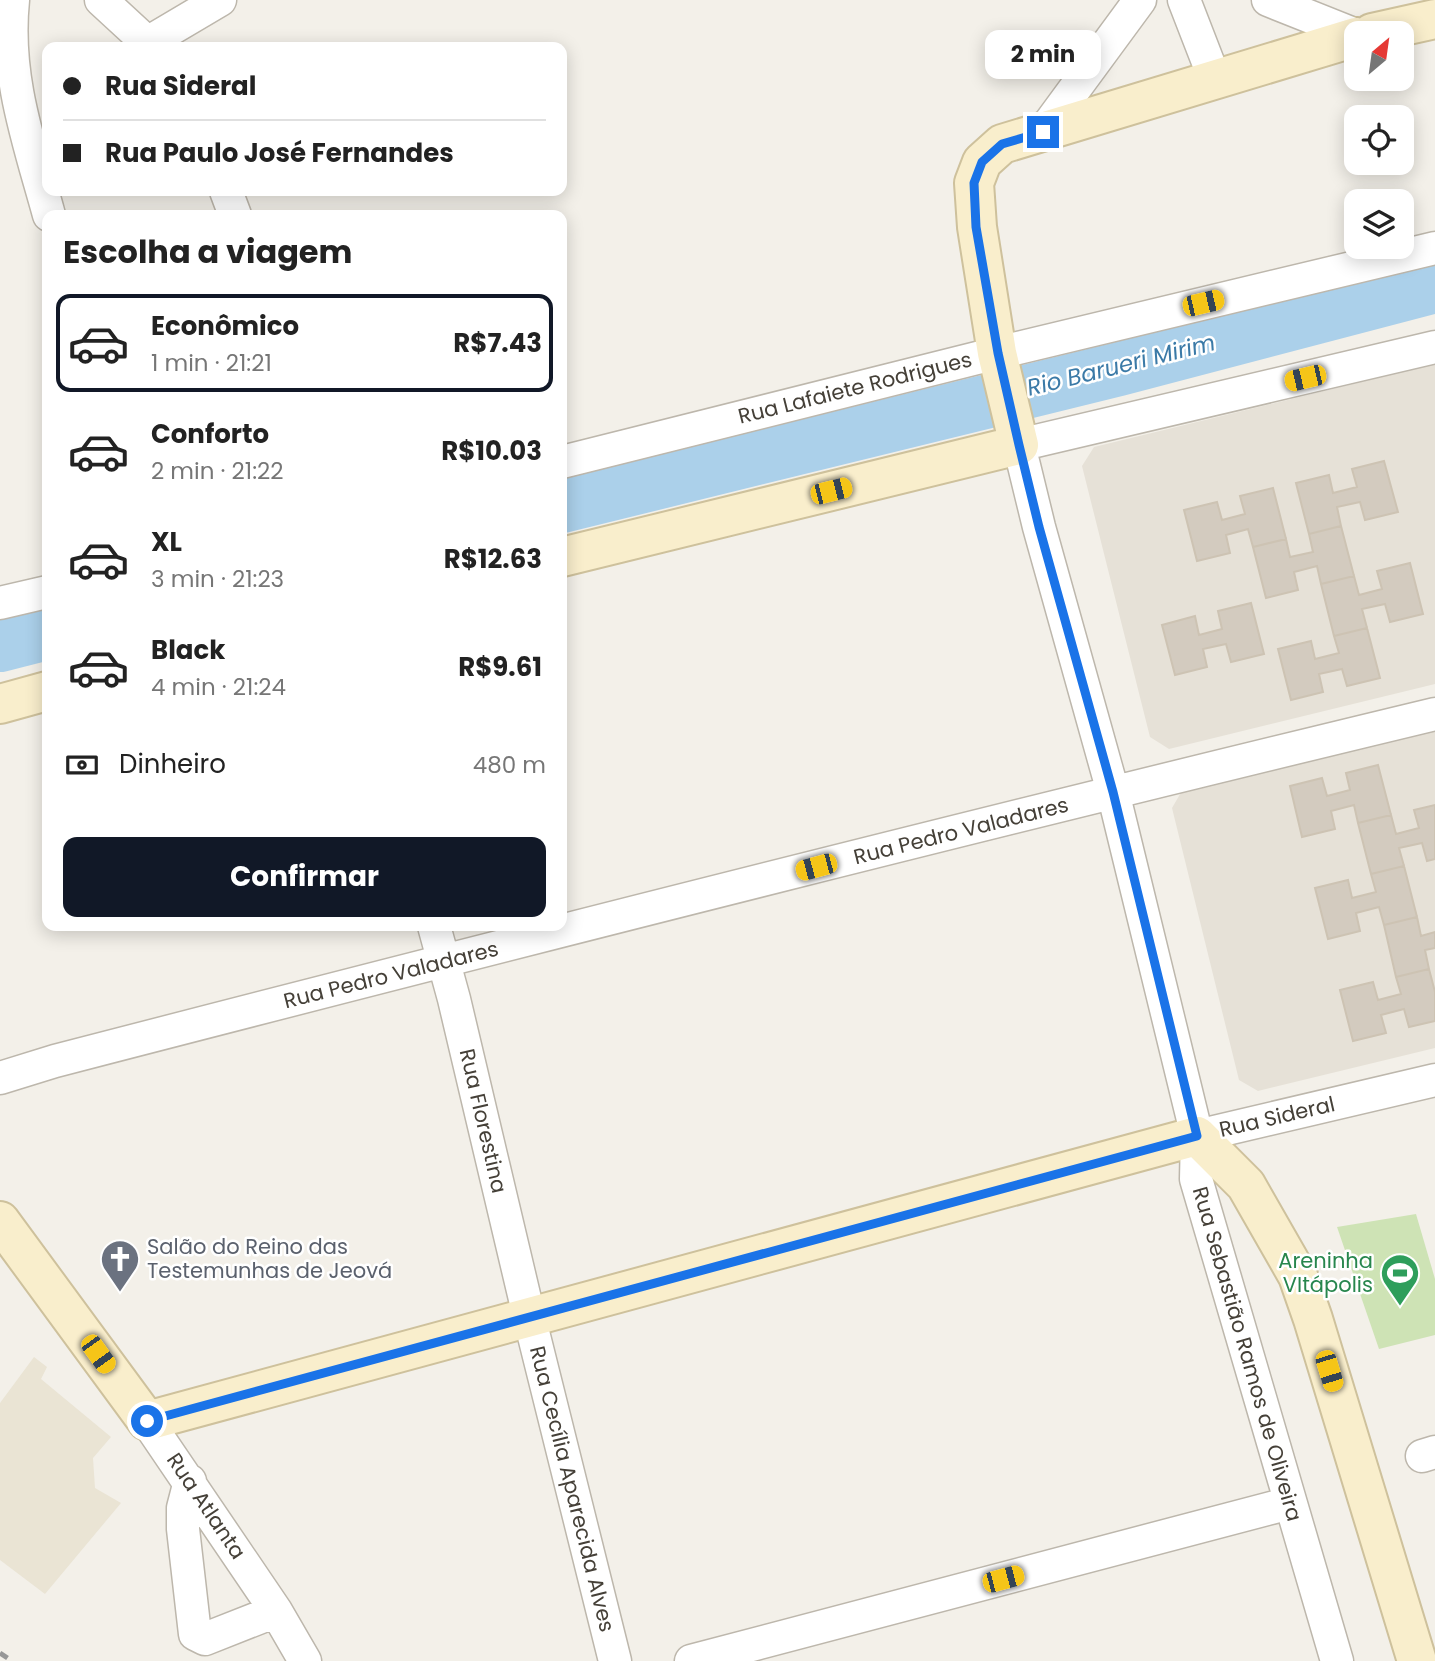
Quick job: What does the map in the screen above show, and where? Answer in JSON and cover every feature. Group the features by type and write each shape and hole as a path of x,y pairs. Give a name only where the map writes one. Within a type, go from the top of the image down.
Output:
{"main road":[{"path":"1414,24 1435,19"},
{"name":"Rua Sebastião Ramos de Oliveira","path":"1017,436 1000,364 976,227 974,183 982,162 1002,144 1344,40"},
{"path":"567,555 1017,436"},
{"path":"0,704 42,692"},
{"path":"1197,1136 1246,1185 1297,1276 1313,1319 1417,1661"},
{"name":"Rua Sideral","path":"147,1421 1197,1136"},
{"name":"Rua Atlanta","path":"0,1221 147,1421"}],"street":[{"path":"13,0 10,29 15,89 42,189"},
{"path":"101,0 147,42"},
{"path":"155,42 220,0"},
{"path":"1043,132 1140,0"},
{"path":"1184,0 1215,80"},
{"path":"1268,0 1344,31"},
{"name":"Rua Lafaiete Rodrigues","path":"567,461 1000,364 1435,248"},
{"path":"1017,436 1435,347"},
{"name":"Rua Sebastião Ramos de Oliveira","path":"1017,436 1039,527 1113,792 1197,1136 1195,1180 1337,1661"},
{"path":"0,603 42,593"},
{"name":"Rua Pedro Valadares","path":"567,931 1113,792 1435,714"},
{"name":"Rua Florestina","path":"435,931 454,999 529,1316"},
{"name":"Rua Pedro Valadares","path":"0,1078 55,1061 565,931"},
{"name":"Rua Sideral","path":"1197,1136 1435,1080"},
{"name":"Rua Cecília Aparecida Alves","path":"529,1316 615,1661"},
{"name":"Rua Atlanta","path":"147,1421 276,1611 305,1661"},
{"path":"190,1481 183,1508 183,1529 195,1634 205,1639 276,1611"},
{"path":"691,1661 1290,1503"}],"shaded area":[{"path":"1435,364 1435,684 1169,749 1150,737 1082,466 1094,447"},
{"path":"1435,728 1435,1048 1258,1091 1239,1080 1172,808 1183,789"},
{"path":"34,1357 47,1367 41,1379 111,1437 93,1458 95,1488 121,1503 45,1594 0,1560 0,1403"}],"green space":[{"name":"Areninha VItápolis","path":"1416,1214 1435,1279 1435,1335 1379,1349 1337,1227"}],"building":[{"path":"1384,461 1398,512 1365,520 1360,502 1337,507 1341,526 1309,534 1296,483 1329,475 1333,493 1357,487 1352,469"},
{"path":"1273,488 1286,539 1253,547 1248,529 1226,535 1230,553 1197,561 1184,510 1217,502 1222,520 1245,514 1240,496"},
{"path":"1341,526 1354,576 1321,584 1317,566 1294,572 1298,590 1266,598 1253,547 1286,539 1290,557 1313,552 1309,534"},
{"path":"1410,563 1423,614 1390,622 1385,604 1362,609 1367,628 1334,636 1321,584 1354,576 1359,595 1382,589 1377,571"},
{"path":"1251,603 1264,654 1231,662 1226,644 1203,649 1207,667 1175,675 1162,625 1195,616 1199,635 1222,629 1218,611"},
{"path":"1367,628 1380,678 1347,686 1342,669 1319,674 1323,692 1291,700 1278,649 1311,641 1315,659 1339,653 1334,636"},
{"path":"1378,765 1391,815 1358,823 1354,805 1331,811 1335,829 1302,837 1290,786 1322,778 1327,796 1350,790 1346,773"},
{"path":"1435,805 1435,859 1427,861 1422,843 1399,848 1404,866 1371,874 1358,823 1391,815 1396,834 1419,828 1414,810"},
{"path":"1404,866 1417,917 1384,925 1379,907 1356,913 1360,931 1328,939 1315,888 1348,880 1352,898 1376,892 1371,874"},
{"path":"1417,917 1421,936 1435,932 1435,948 1425,950 1429,969 1396,977 1384,925"},
{"path":"1429,969 1435,992 1435,1021 1409,1027 1404,1009 1381,1015 1386,1033 1353,1041 1340,990 1373,982 1378,1000 1401,994 1396,977"}],"waterway":[{"name":"Rio Barueri Mirim","path":"567,505 1119,369 1435,286"},
{"name":"Rio Barueri Mirim","path":"0,645 42,634"}],"railway":[{"path":"0,1653 12,1661"}],"place":[{"name":"Salão do Reino das Testemunhas de Jeová","path":"120,1293"},
{"name":"Areninha VItápolis","path":"1400,1307"}],"route":[{"path":"147,1421 1197,1136 1113,792 1039,527 1019,445 998,353 976,227 974,183 982,162 1002,144 1043,132"}]}
